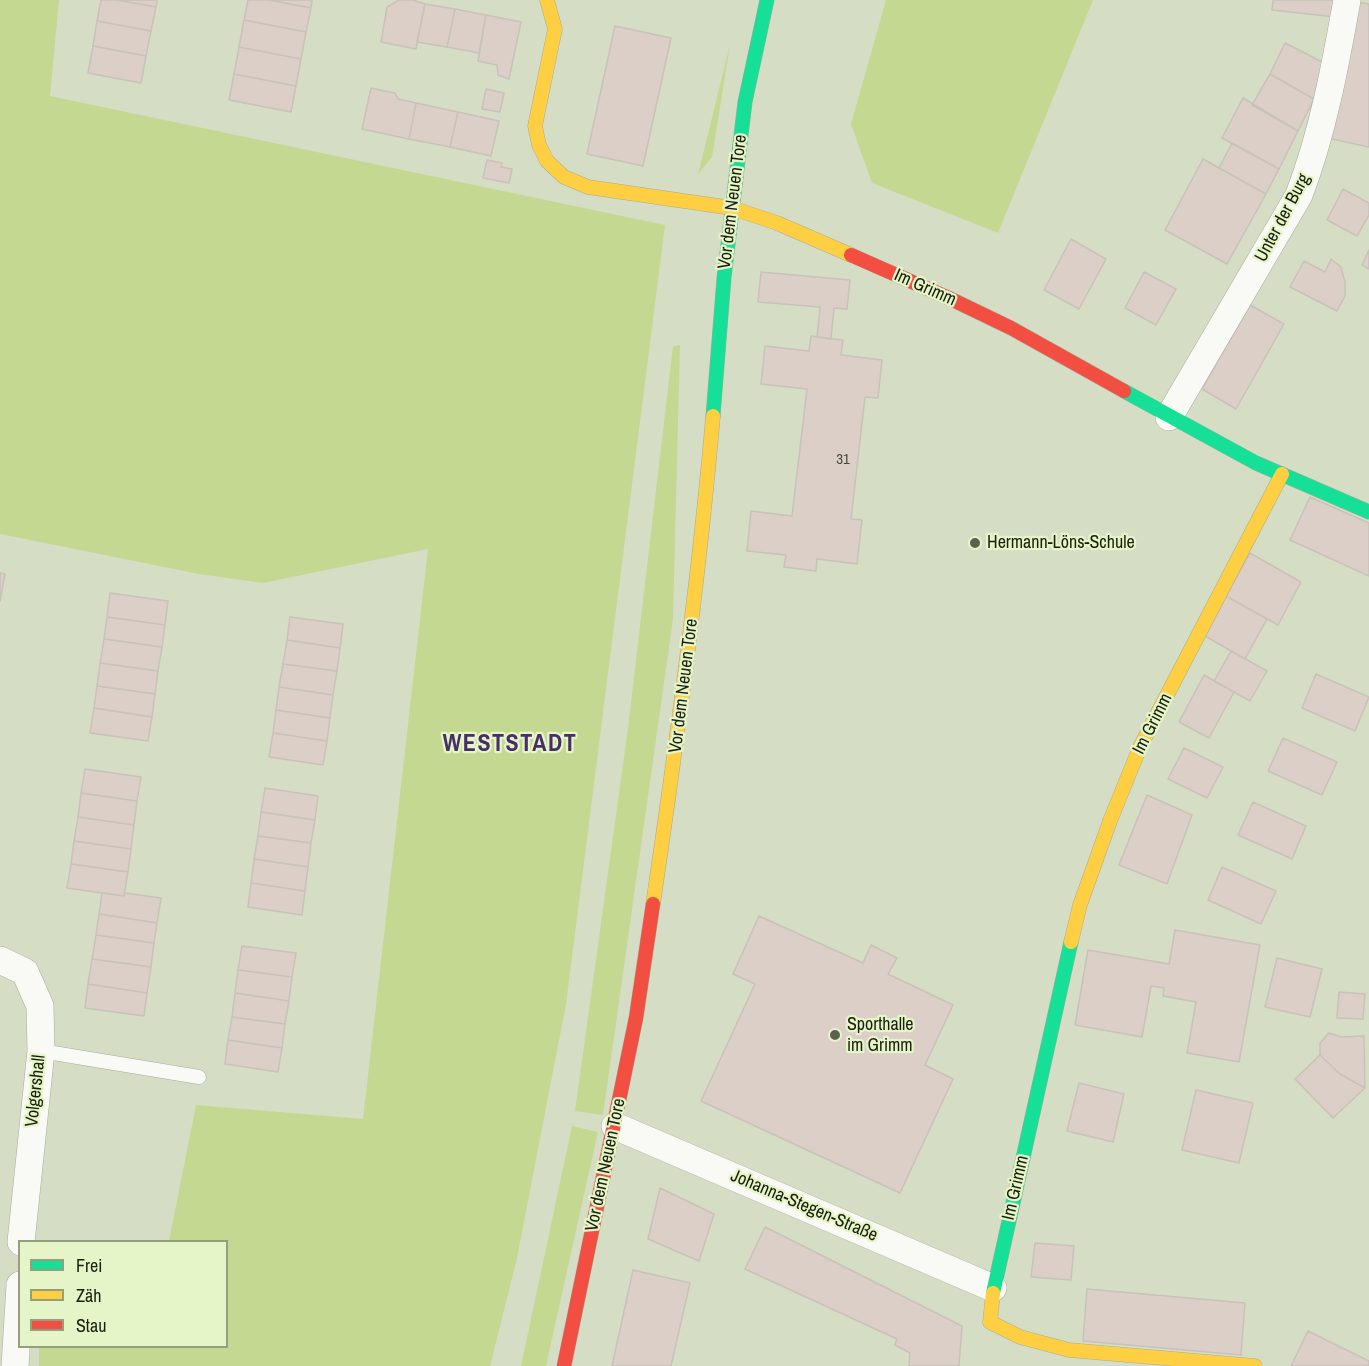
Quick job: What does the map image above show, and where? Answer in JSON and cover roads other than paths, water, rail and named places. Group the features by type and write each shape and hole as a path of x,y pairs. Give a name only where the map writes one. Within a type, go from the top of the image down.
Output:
{"street":[{"name":"Im Grimm","path":"547,0 555,29 535,126 539,145 547,161 564,177 588,187 732,208 777,223 953,300 1011,328 1169,417 1256,463 1282,474 1140,747 1080,905 993,1288 990,1322 1020,1337 1069,1350 1255,1366"},
{"name":"Vor dem Neuen Tore","path":"564,1366 636,1018 678,738 705,507 732,208 745,102 767,0"},
{"name":"Unter der Burg","path":"1169,417 1299,195 1312,160 1325,112 1347,0"},
{"path":"1282,474 1369,512"},
{"name":"Volgershall","path":"0,960 26,972 40,1006 41,1051 21,1240"},
{"name":"Johanna-Stegen-Straße","path":"615,1126 993,1288"},
{"path":"15,1366 18,1317"}],"lane":[{"path":"41,1051 199,1077"}],"place":[{"name":"Hermann-Löns-Schule","path":"975,543"},
{"name":"Sporthalle im Grimm","path":"835,1035"}],"district":[{"name":"WESTSTADT","path":"510,745"}]}
